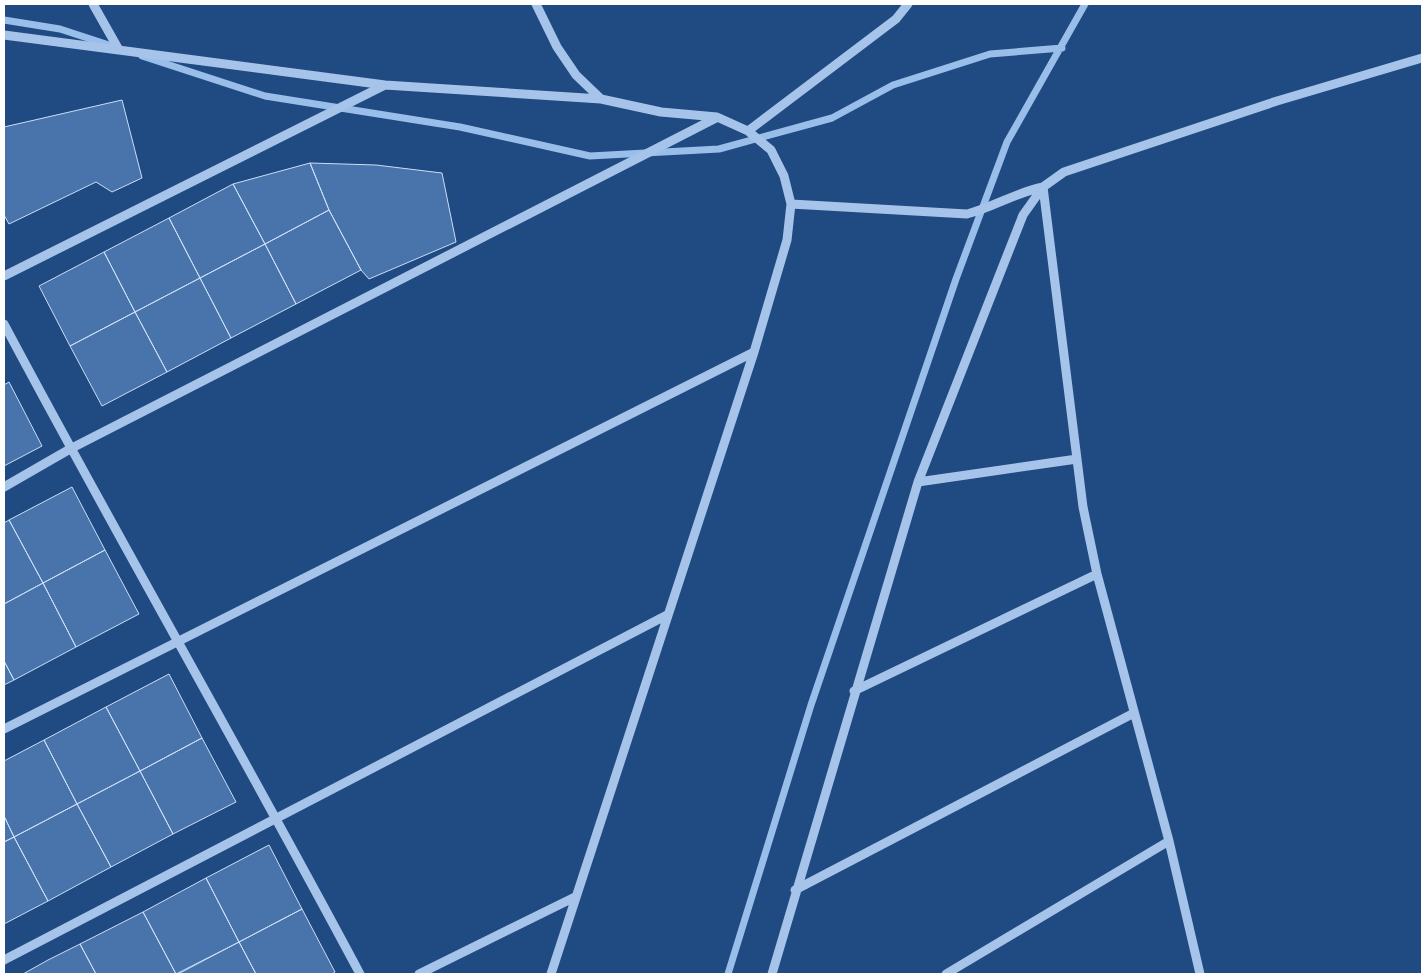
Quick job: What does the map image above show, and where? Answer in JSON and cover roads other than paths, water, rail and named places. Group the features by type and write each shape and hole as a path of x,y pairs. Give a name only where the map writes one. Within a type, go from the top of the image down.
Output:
{"street":[{"path":"537,4 557,47 576,74 601,99"},
{"path":"748,132 896,19 908,4"},
{"path":"97,5 119,50"},
{"path":"4,35 385,85 601,99 661,112 717,117 748,132 771,150 784,176 792,204 787,240 754,352 666,616 551,974"},
{"path":"772,974 854,691 918,482 1023,215 1043,187 1064,172 1277,101 1422,58"},
{"path":"4,276 385,85"},
{"path":"4,487 70,449 717,117"},
{"path":"792,204 967,214 989,208 1027,190 1043,187"},
{"path":"1043,187 1083,507 1097,574 1169,841 1200,974"},
{"path":"4,324 70,449 277,819 360,974"},
{"path":"4,729 754,352"},
{"path":"918,482 1077,459"},
{"path":"854,691 1097,574"},
{"path":"4,960 666,616"},
{"path":"795,890 1134,712"},
{"path":"946,974 1169,841"},
{"path":"419,974 575,897"}],"waterway":[{"path":"728,974 811,705 956,279 1007,142 1085,4"},
{"path":"4,20 60,29 112,46"},
{"path":"142,56 265,96 460,127 590,156 719,149 832,118 893,85 990,54 1062,48"}]}
